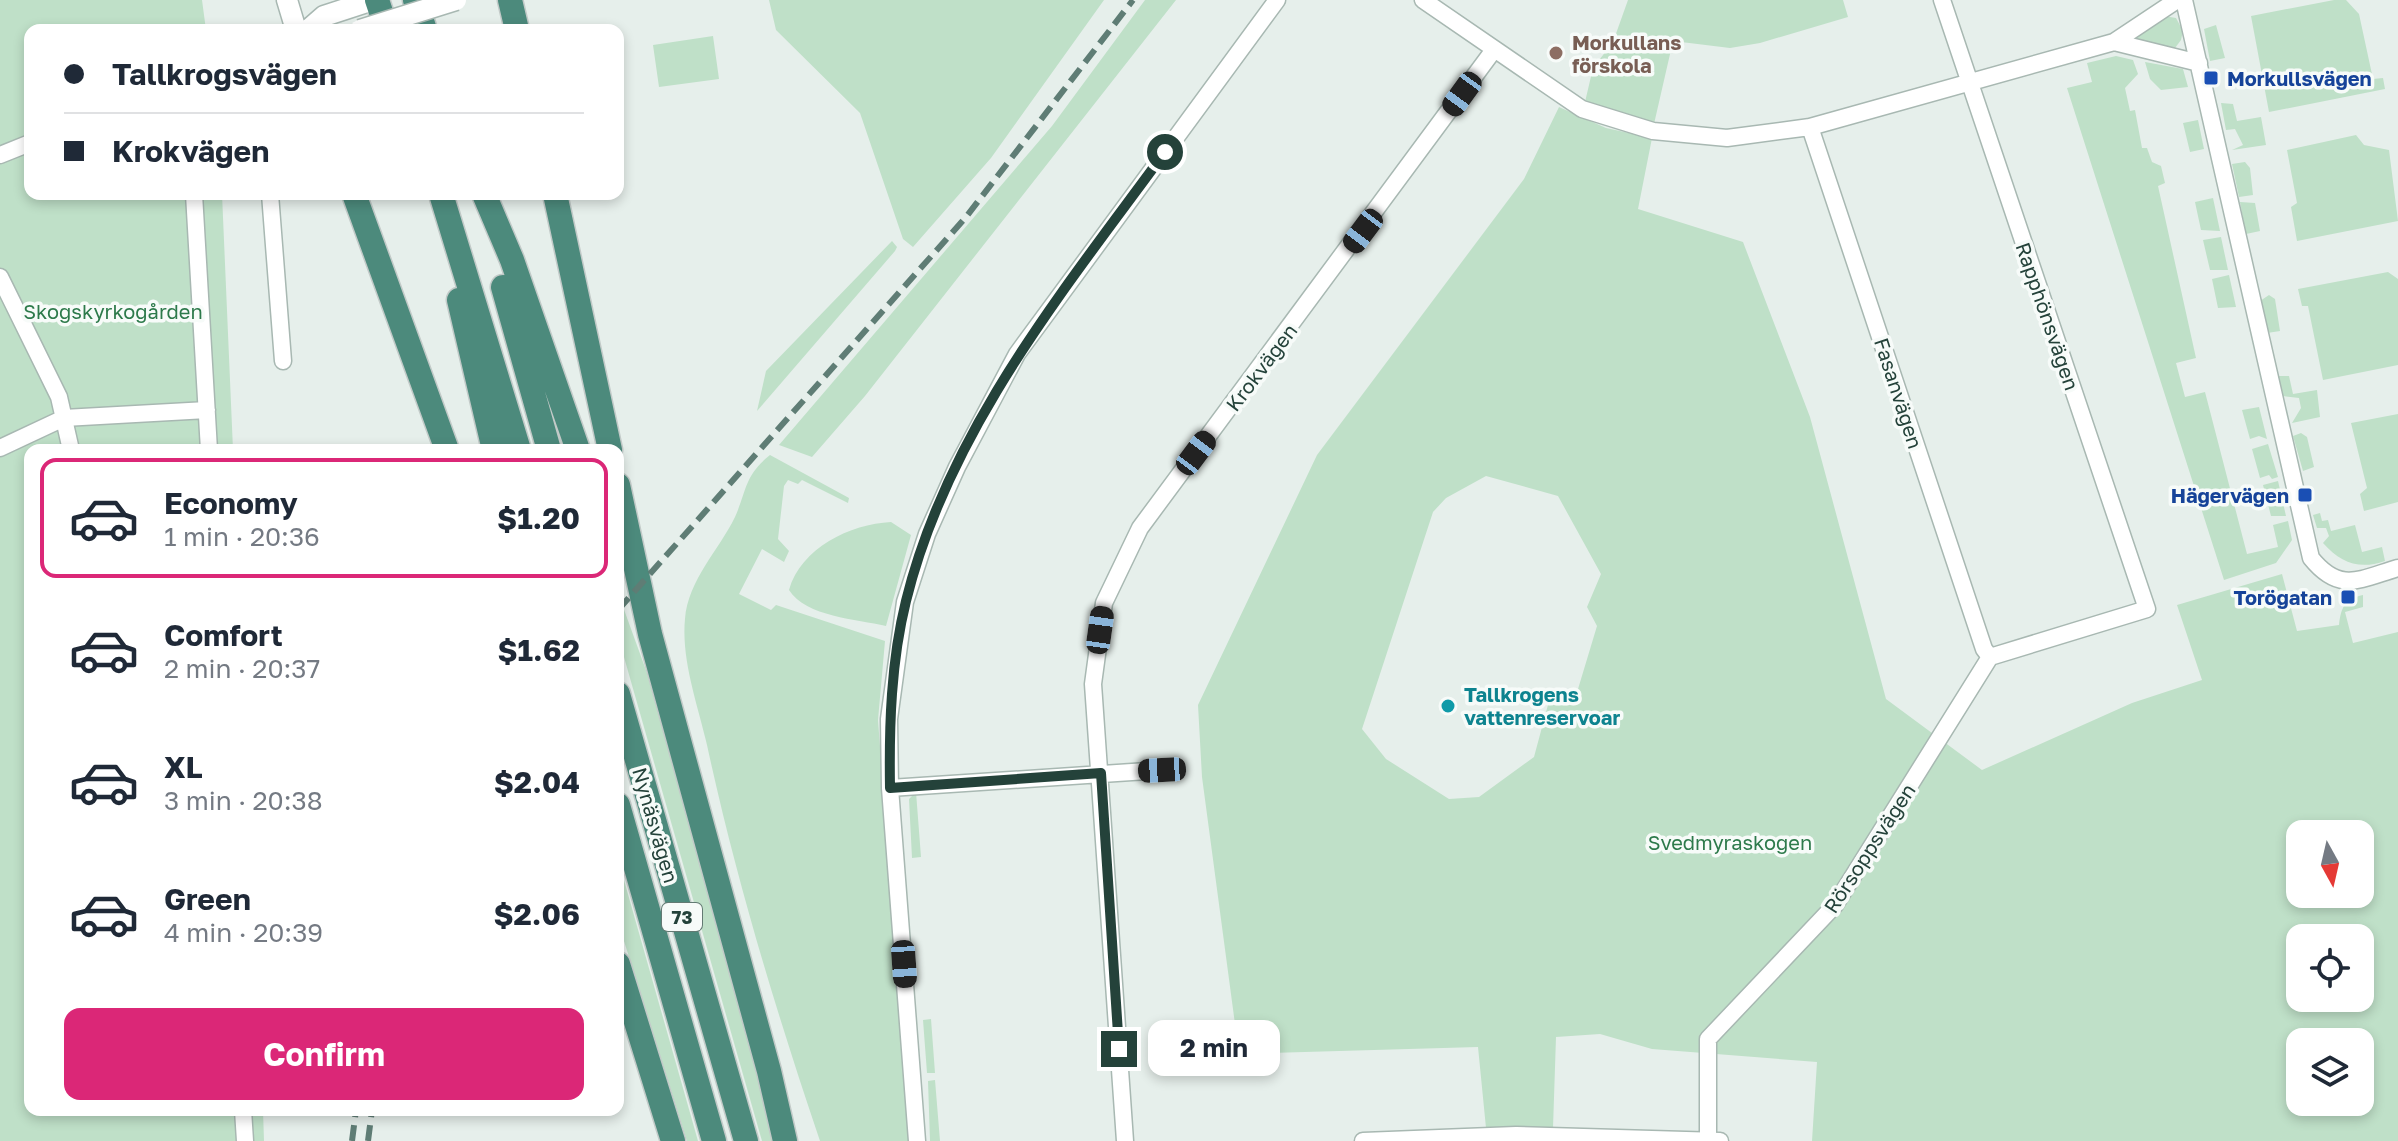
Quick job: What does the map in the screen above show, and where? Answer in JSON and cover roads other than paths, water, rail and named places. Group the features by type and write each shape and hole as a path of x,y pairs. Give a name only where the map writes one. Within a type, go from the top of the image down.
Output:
{"highway":[{"path":"375,0 385,24"},
{"path":"415,0 423,24"},
{"path":"510,0 516,24"},
{"path":"356,200 445,444"},
{"path":"431,200 481,383 493,444"},
{"path":"443,200 517,444"},
{"path":"478,200 547,444"},
{"path":"487,200 512,260 576,444"},
{"path":"556,200 609,444"},
{"path":"624,512 662,681 769,1071 785,1141"},
{"path":"624,576 662,681"},
{"name":"Nynäsvägen","path":"624,715 746,1141"},
{"name":"Nynäsvägen","path":"624,826 714,1141"},
{"path":"624,985 673,1141"},
{"path":"638,1033 639,1067 658,1141"},
{"path":"769,1071 795,1141"}],"street":[{"path":"287,0 294,24"},
{"path":"316,23 375,0"},
{"path":"379,24 456,0"},
{"path":"917,1141 890,788 889,719 905,602 927,534 957,467 1017,354 1277,0"},
{"path":"1423,0 1493,51 1582,109 1653,131 1727,138 1810,127 2114,42 2177,0"},
{"name":"Rapphönsvägen","path":"1942,0 2147,609 1990,657"},
{"path":"2184,0 2311,558 2322,574 2350,581 2398,568"},
{"path":"2114,42 2199,63"},
{"name":"Krokvägen","path":"1125,1141 1093,684 1104,603 1140,528 1493,51"},
{"name":"Fasanvägen","path":"1810,127 1984,649 1990,657"},
{"path":"0,155 24,145"},
{"path":"194,200 209,444"},
{"path":"270,200 283,361"},
{"path":"0,277 59,397 70,444"},
{"path":"0,448 64,418 207,410"},
{"name":"Rörsoppsvägen","path":"1714,1140 1708,1039 1835,905 1990,657"},
{"path":"890,788 1162,770"},
{"path":"243,1116 245,1141"},
{"path":"1363,1141 1516,1138 1714,1140"}],"railway":[{"path":"624,603 966,217 1133,0"},
{"path":"352,1141 355,1116"},
{"path":"368,1141 371,1116"}],"place":[{"name":"Morkullans förskola","path":"1556,53"},
{"name":"Morkullsvägen","path":"2211,78"},
{"name":"Hägervägen","path":"2305,495"},
{"name":"Torögatan","path":"2348,597"},
{"name":"Tallkrogens vattenreservoar","path":"1448,706"}],"park label":[{"name":"Skogskyrkogården","path":"113,311"},
{"name":"Svedmyraskogen","path":"1730,842"}]}
